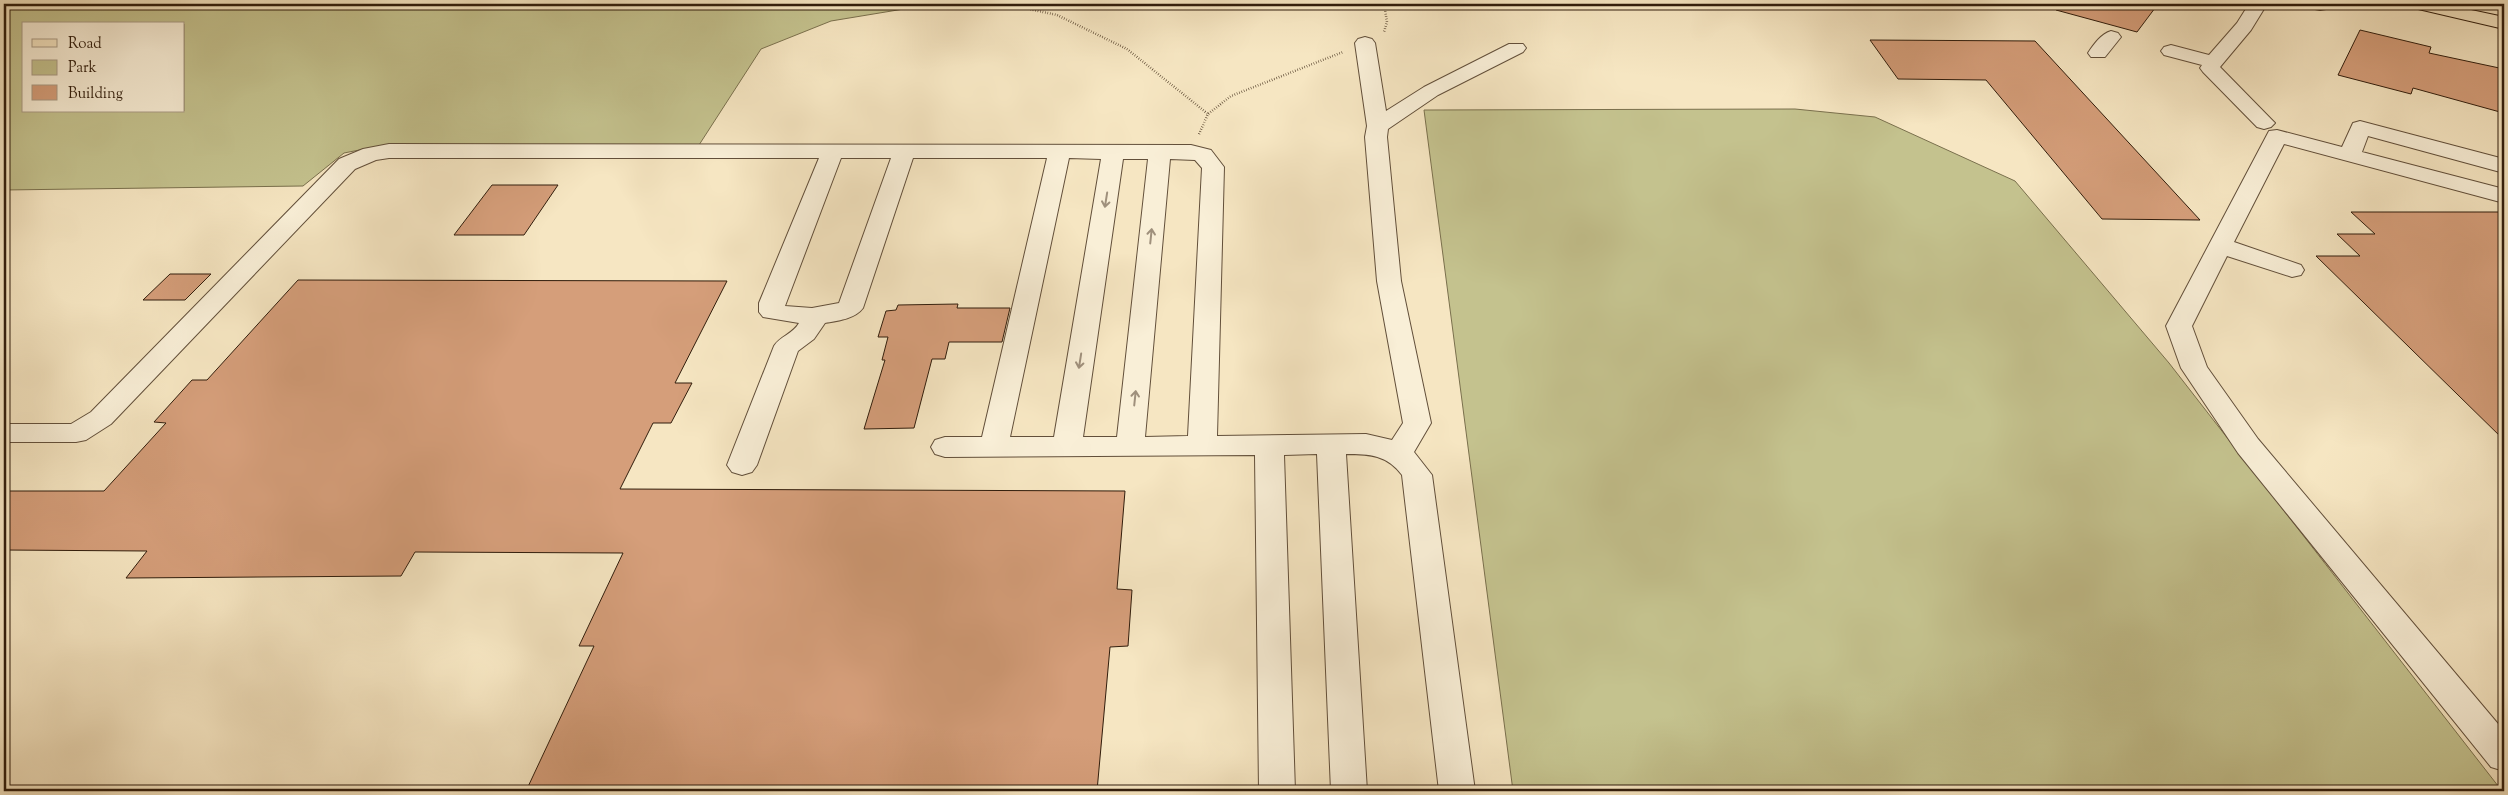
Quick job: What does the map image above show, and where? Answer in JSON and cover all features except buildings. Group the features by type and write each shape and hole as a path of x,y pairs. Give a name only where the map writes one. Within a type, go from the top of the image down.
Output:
{"main road":[{"path":"2420,4 2504,23"},
{"path":"2455,4 2504,13"},
{"path":"2468,4 2504,13"}],"lane":[{"path":"2258,4 2244,26 2210,68 2264,123"},
{"path":"2098,53 2111,37"},
{"path":"1365,44 1378,126 1376,137 1389,281 1417,423 1399,454"},
{"path":"1378,126 1431,91 1516,48"},
{"path":"2170,51 2213,62"},
{"path":"2350,155 2360,127 2504,166"},
{"path":"2504,196 2277,136 2179,326 2194,368 2248,446 2492,727 2504,756"},
{"path":"4,433 76,433 101,418 346,164 371,154 389,151 1191,152 1203,155 1213,167 1202,446"},
{"path":"832,152 772,303 772,312 790,316 835,315 850,308 904,152"},
{"path":"994,446 1059,152"},
{"path":"1067,446 1113,152"},
{"path":"1130,446 1160,152"},
{"path":"2220,246 2292,270"},
{"path":"742,465 787,346 801,340 808,333 816,315"},
{"path":"1331,444 1349,791"},
{"path":"945,446 1331,444 1381,446 1399,454 1408,461 1417,475 1456,791"},
{"path":"1269,445 1277,791"}],"path":[{"path":"1006,4 1057,15 1127,49 1208,114"},
{"path":"1191,152 1208,114 1231,96 1365,44 1384,33 1387,22 1384,4"}],"green space":[{"path":"4,4 934,4 831,21 761,49 699,145 385,145 344,153 303,186 4,190"},
{"path":"1795,109 1875,117 2015,181 2169,363 2502,791 1513,791 1424,110"}]}
